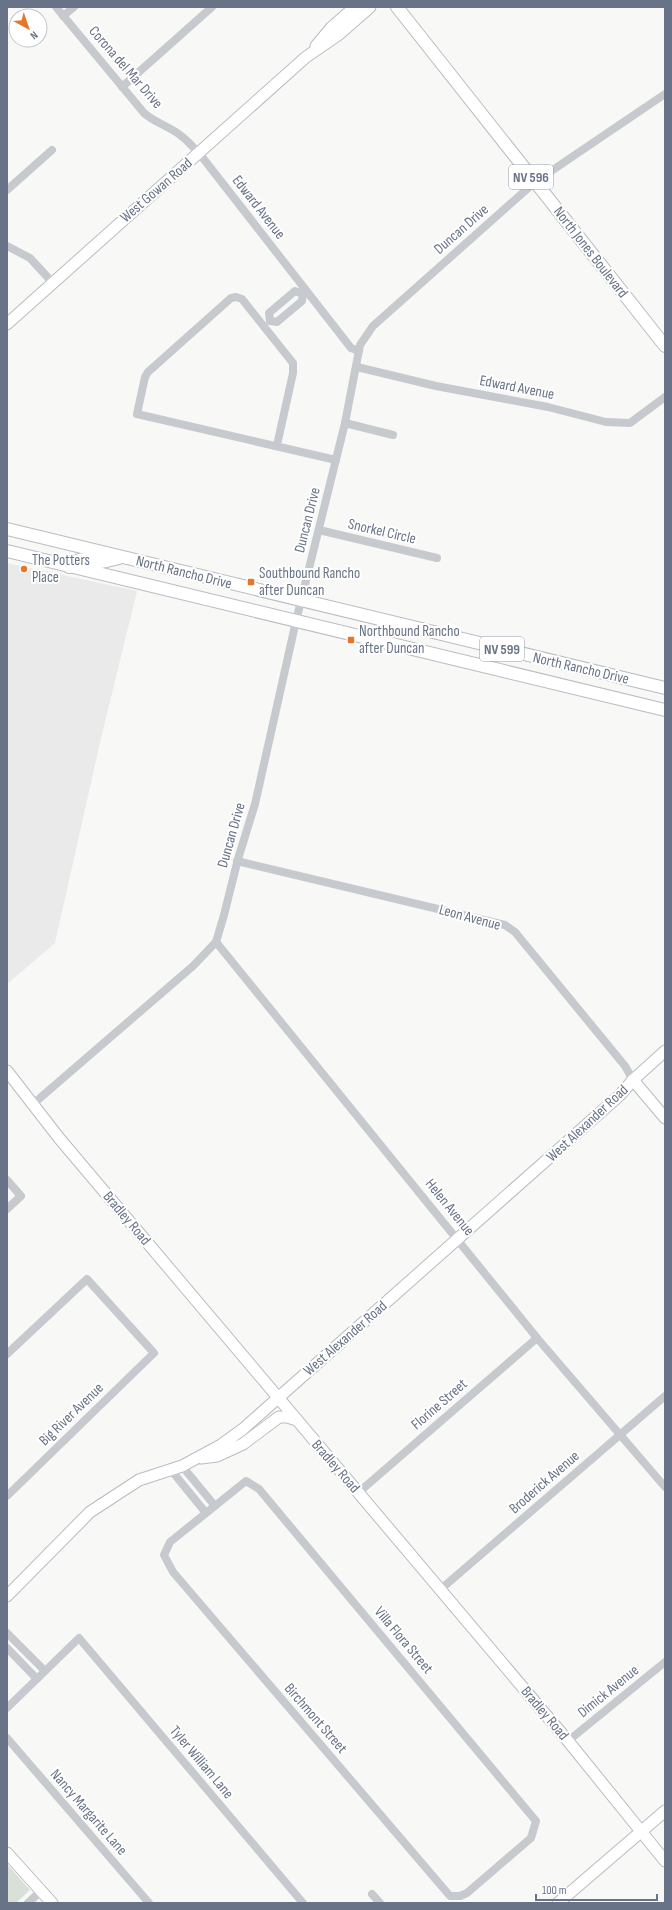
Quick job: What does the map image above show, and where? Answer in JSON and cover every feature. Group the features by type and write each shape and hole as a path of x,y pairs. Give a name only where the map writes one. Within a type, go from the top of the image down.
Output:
{"main road":[{"name":"North Jones Boulevard","path":"397,7 665,346"},
{"name":"North Rancho Drive","path":"7,529 665,688"},
{"path":"40,559 53,540"},
{"name":"North Rancho Drive","path":"7,551 665,710"},
{"path":"69,566 79,559 87,558 100,562 123,557"}],"street":[{"name":"Corona del Mar Drive","path":"56,7 144,114 153,121 164,124 181,135 198,153"},
{"path":"63,16 74,7"},
{"path":"122,87 212,7"},
{"name":"West Gowan Road","path":"7,324 52,282 306,57 331,28 355,7"},
{"name":"West Gowan Road","path":"306,57 338,36 370,7"},
{"name":"Duncan Drive","path":"34,1104 193,966 216,942 255,804 296,621 336,460 357,367 360,345 373,326 535,182 665,94"},
{"path":"7,190 52,150"},
{"name":"Edward Avenue","path":"198,153 305,293 351,348 359,350"},
{"path":"7,246 30,258 52,282"},
{"path":"295,291 305,293 302,301 287,314 277,322 267,324 269,313 295,291"},
{"path":"277,445 293,373 293,363 267,324 242,299 236,297 231,298 148,372 145,377 137,414 277,445 336,460"},
{"name":"Edward Avenue","path":"357,367 436,386 548,407 606,422 630,423 665,397"},
{"path":"344,423 393,435"},
{"name":"Snorkel Circle","path":"319,530 437,558"},
{"name":"Leon Avenue","path":"238,861 505,925 515,932 625,1066 633,1080 665,1118"},
{"name":"Helen Avenue","path":"216,942 537,1338 665,1487"},
{"name":"West Alexander Road","path":"7,1596 90,1512 139,1480 182,1466 221,1445 243,1429 277,1397 620,1095 633,1080 665,1051"},
{"name":"Bradley Road","path":"7,1071 59,1138 441,1589 568,1741 665,1861"},
{"path":"7,1180 21,1196 7,1209"},
{"name":"Big River Avenue","path":"7,1354 87,1279 154,1353 7,1496"},
{"name":"Florine Street","path":"359,1492 537,1338"},
{"name":"Broderick Avenue","path":"441,1589 665,1396"},
{"path":"194,1459 217,1456 242,1444 279,1417 287,1417 297,1420"},
{"path":"171,1470 206,1513 215,1506 182,1466"},
{"name":"Villa Flora Street","path":"215,1506 246,1481 259,1489 536,1821 531,1838 467,1893 460,1896 450,1896"},
{"name":"Birchmont Street","path":"206,1513 170,1542 164,1555 173,1572 450,1896"},
{"path":"7,1633 45,1671 7,1708"},
{"name":"Tyler William Lane","path":"45,1671 78,1638 303,1903"},
{"path":"7,1648 37,1679"},
{"name":"Dimick Avenue","path":"568,1741 665,1662"},
{"name":"Nancy Margarite Lane","path":"7,1738 149,1903"},
{"path":"558,1903 665,1811"},
{"path":"7,1853 52,1903"},
{"path":"28,1903 41,1891"},
{"path":"372,1894 380,1903"}],"shaded area":[{"path":"7,563 137,591 101,738 55,943 7,984"},
{"path":"7,1864 30,1890 16,1903 7,1903"}],"place":[{"name":"The Potters Place","path":"24,569"},
{"name":"Southbound Rancho after Duncan","path":"251,582"},
{"name":"Northbound Rancho after Duncan","path":"351,640"}]}
